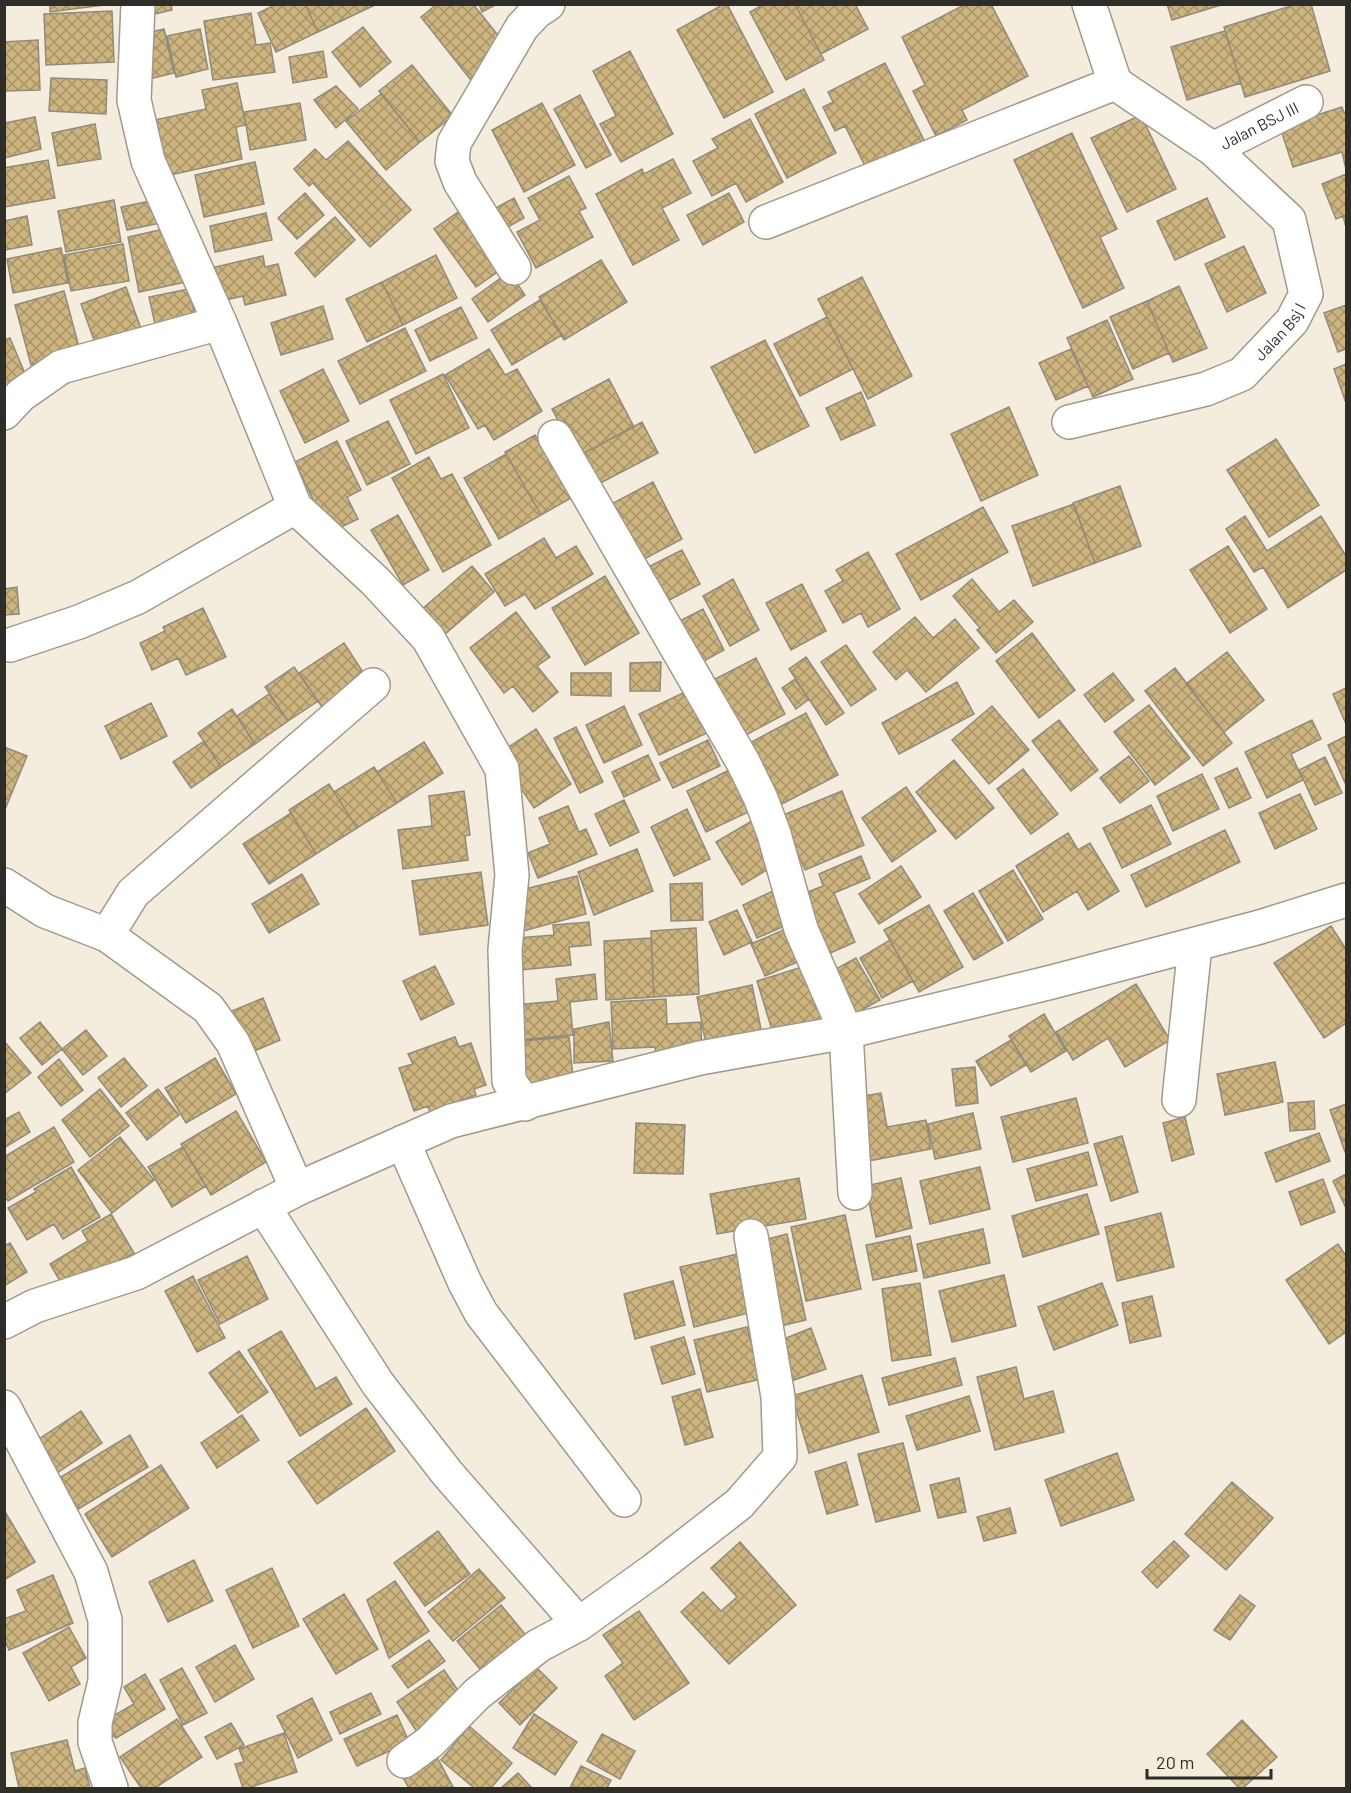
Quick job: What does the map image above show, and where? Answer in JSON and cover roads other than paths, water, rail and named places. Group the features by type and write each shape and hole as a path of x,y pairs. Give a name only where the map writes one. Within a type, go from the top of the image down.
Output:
{"street":[{"path":"138,4 134,100 148,161 220,323 295,507 375,582 428,638 502,769 512,875 505,950 509,1081 525,1104"},
{"path":"514,268 460,182 453,161 454,143 522,27 536,12 548,4"},
{"path":"766,222 1115,83 1089,4"},
{"name":"Jalan Bsj I","path":"1069,422 1206,389 1242,374 1292,321 1306,294 1289,220 1213,149 1115,83"},
{"name":"Jalan BSJ III","path":"1213,149 1306,102"},
{"path":"4,413 21,395 61,367 220,323"},
{"path":"555,437 743,762 761,799 774,834 801,929 846,1032 855,1193"},
{"path":"10,645 79,622 138,597 295,507"},
{"path":"107,935 133,893 373,685"},
{"path":"4,885 45,910 107,935 208,1008 233,1043 297,1189"},
{"path":"4,1322 35,1306 136,1272 297,1189 451,1121 700,1058 846,1032 1195,945 1347,900"},
{"path":"1179,1100 1195,945"},
{"path":"403,1142 481,1313 624,1500"},
{"path":"263,1206 378,1384 447,1473 579,1624"},
{"path":"404,1761 430,1742 477,1694 538,1646 579,1624 739,1504 780,1457 778,1397 751,1236"},
{"path":"4,1407 91,1572 105,1620 105,1681 95,1723 95,1742 111,1788"}]}
